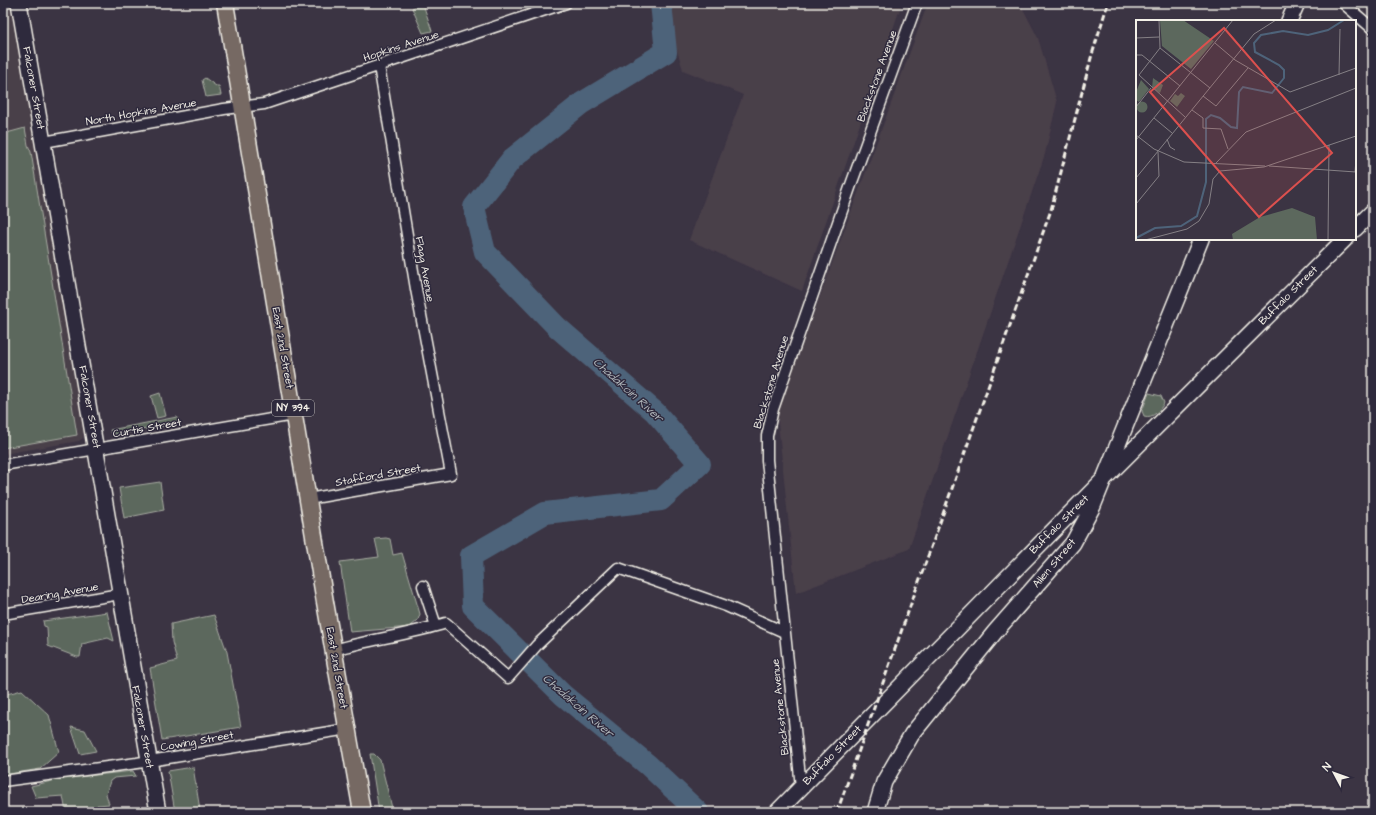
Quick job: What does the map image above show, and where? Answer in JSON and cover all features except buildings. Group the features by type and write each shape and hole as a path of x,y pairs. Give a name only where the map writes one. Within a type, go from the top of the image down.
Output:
{"main road":[{"name":"East 2nd Street","path":"225,3 362,812"}],"street":[{"name":"Falconer Street","path":"19,3 97,448 120,594 158,812"},
{"name":"Hopkins Avenue","path":"243,106 264,104 566,3"},
{"name":"Blackstone Avenue","path":"800,787 767,460 767,436 773,409 815,287 917,3"},
{"path":"1289,20 1297,3"},
{"path":"1343,3 1373,28"},
{"name":"Flagg Avenue","path":"379,66 416,289 451,474"},
{"name":"North Hopkins Avenue","path":"44,142 243,106"},
{"path":"1356,228 1373,211"},
{"name":"Allen Street","path":"875,812 884,782 912,734 995,632 1073,543 1090,512 1201,240"},
{"name":"Buffalo Street","path":"777,812 1104,478 1344,240"},
{"name":"Curtis Street","path":"3,465 294,415"},
{"name":"Stafford Street","path":"308,499 451,474"},
{"path":"1046,537 1057,537 1064,544 1065,552"},
{"path":"334,650 446,623 508,678 537,645 618,568 726,606 784,632"},
{"path":"422,586 436,626"},
{"name":"Dearing Avenue","path":"3,614 120,594"},
{"name":"Cowing Street","path":"3,781 149,761 348,729"}],"shaded area":[{"path":"3,3 12,3 85,429 83,438 79,441 3,454"},
{"path":"663,3 902,3 802,291 689,240 743,95 683,70"},
{"path":"928,3 1020,3 1038,38 1057,102 1045,154 909,549 796,593 777,413"}],"green space":[{"path":"423,4 432,31 423,33 412,8"},
{"path":"205,78 216,86 219,86 221,95 206,97 202,80"},
{"path":"25,128 28,145 31,152 77,435 3,448 3,134"},
{"path":"160,393 166,416 157,418 151,396"},
{"path":"1149,393 1161,396 1164,403 1156,413 1147,417 1144,416 1142,411"},
{"path":"177,417 180,423 118,434 112,434 110,430"},
{"path":"160,482 164,510 124,518 119,488"},
{"path":"375,539 390,539 393,555 402,553 420,614 418,620 410,627 350,632 340,562 379,557"},
{"path":"107,612 114,641 108,638 82,644 80,657 48,646 47,627 44,626 43,621"},
{"path":"214,615 227,652 241,727 162,740 150,668 177,661 172,642 171,624"},
{"path":"22,690 49,715 59,752 40,769 3,775 3,695"},
{"path":"71,727 85,730 96,751 80,754"},
{"path":"370,754 374,754 380,760 393,812 379,812"},
{"path":"193,767 200,810 175,812 168,771"},
{"path":"133,771 136,776 114,778 110,781 106,794 109,804 97,805 98,812 66,812 63,796 36,798 31,786 60,779"}],"waterway":[{"name":"Chadakoin River","path":"661,3 666,52 582,103 512,159 474,207 485,252 557,327 655,412 700,464 661,500 545,513 471,556 473,606 563,695 648,765 698,812"}],"railway":[{"path":"837,812 1051,210 1091,58 1108,3"}]}
